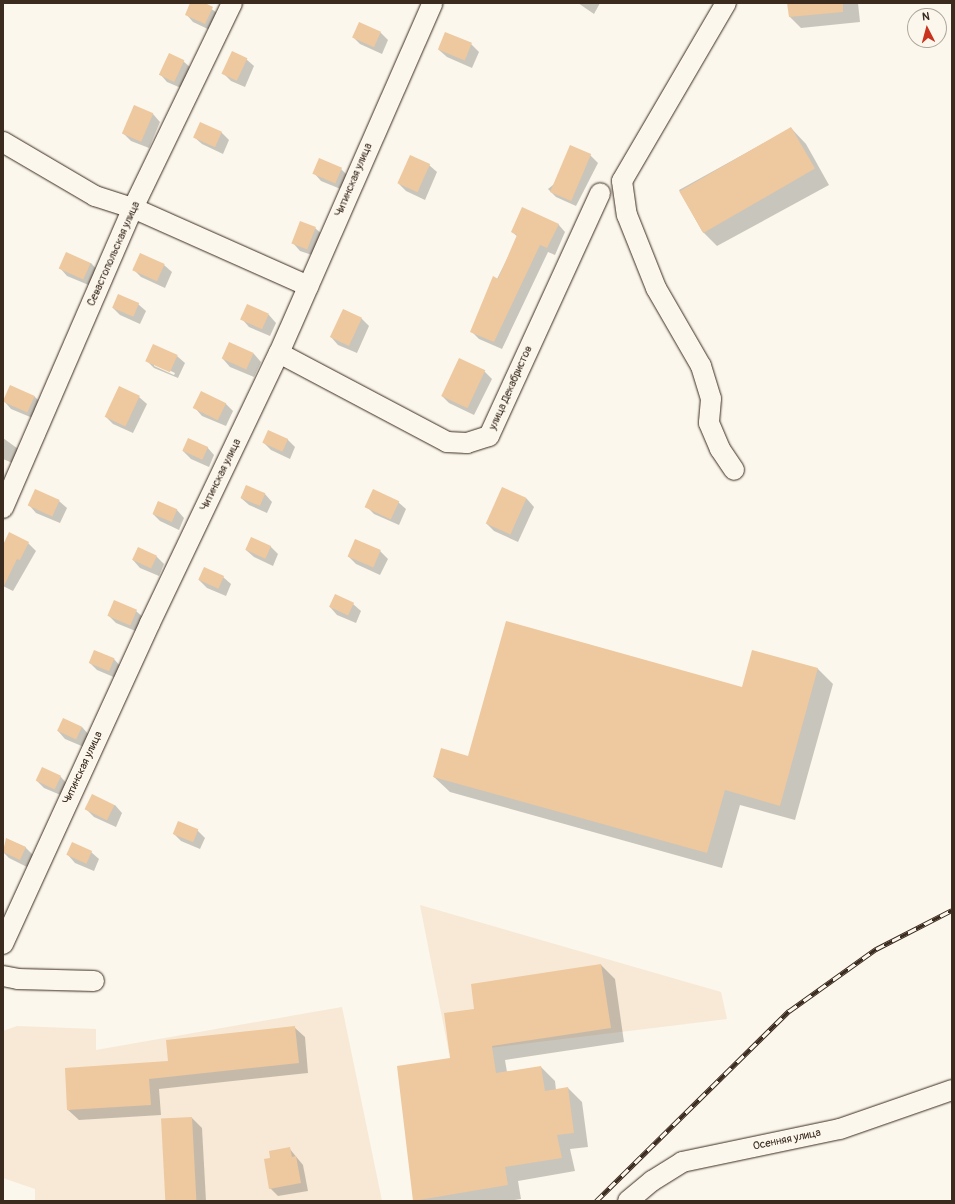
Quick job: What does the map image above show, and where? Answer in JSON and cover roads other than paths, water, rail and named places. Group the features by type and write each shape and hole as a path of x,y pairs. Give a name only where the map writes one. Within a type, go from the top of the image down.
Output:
{"street":[{"name":"Севастопольская улица","path":"3,508 133,208 232,3"},
{"name":"Читинская улица","path":"3,944 8,920 279,353 433,3"},
{"path":"726,3 622,180 627,214 656,288 701,366 712,398 709,424 720,449 734,470"},
{"path":"3,142 95,196 133,208 308,286"},
{"name":"улица Декабристов","path":"279,353 447,442 467,443 489,436 600,193"},
{"path":"3,976 18,979 94,981"},
{"name":"Осенняя улица","path":"628,1201 652,1181 682,1162 840,1129 952,1090"}],"railway":[{"path":"596,1201 789,1011 876,949 952,910"}]}
